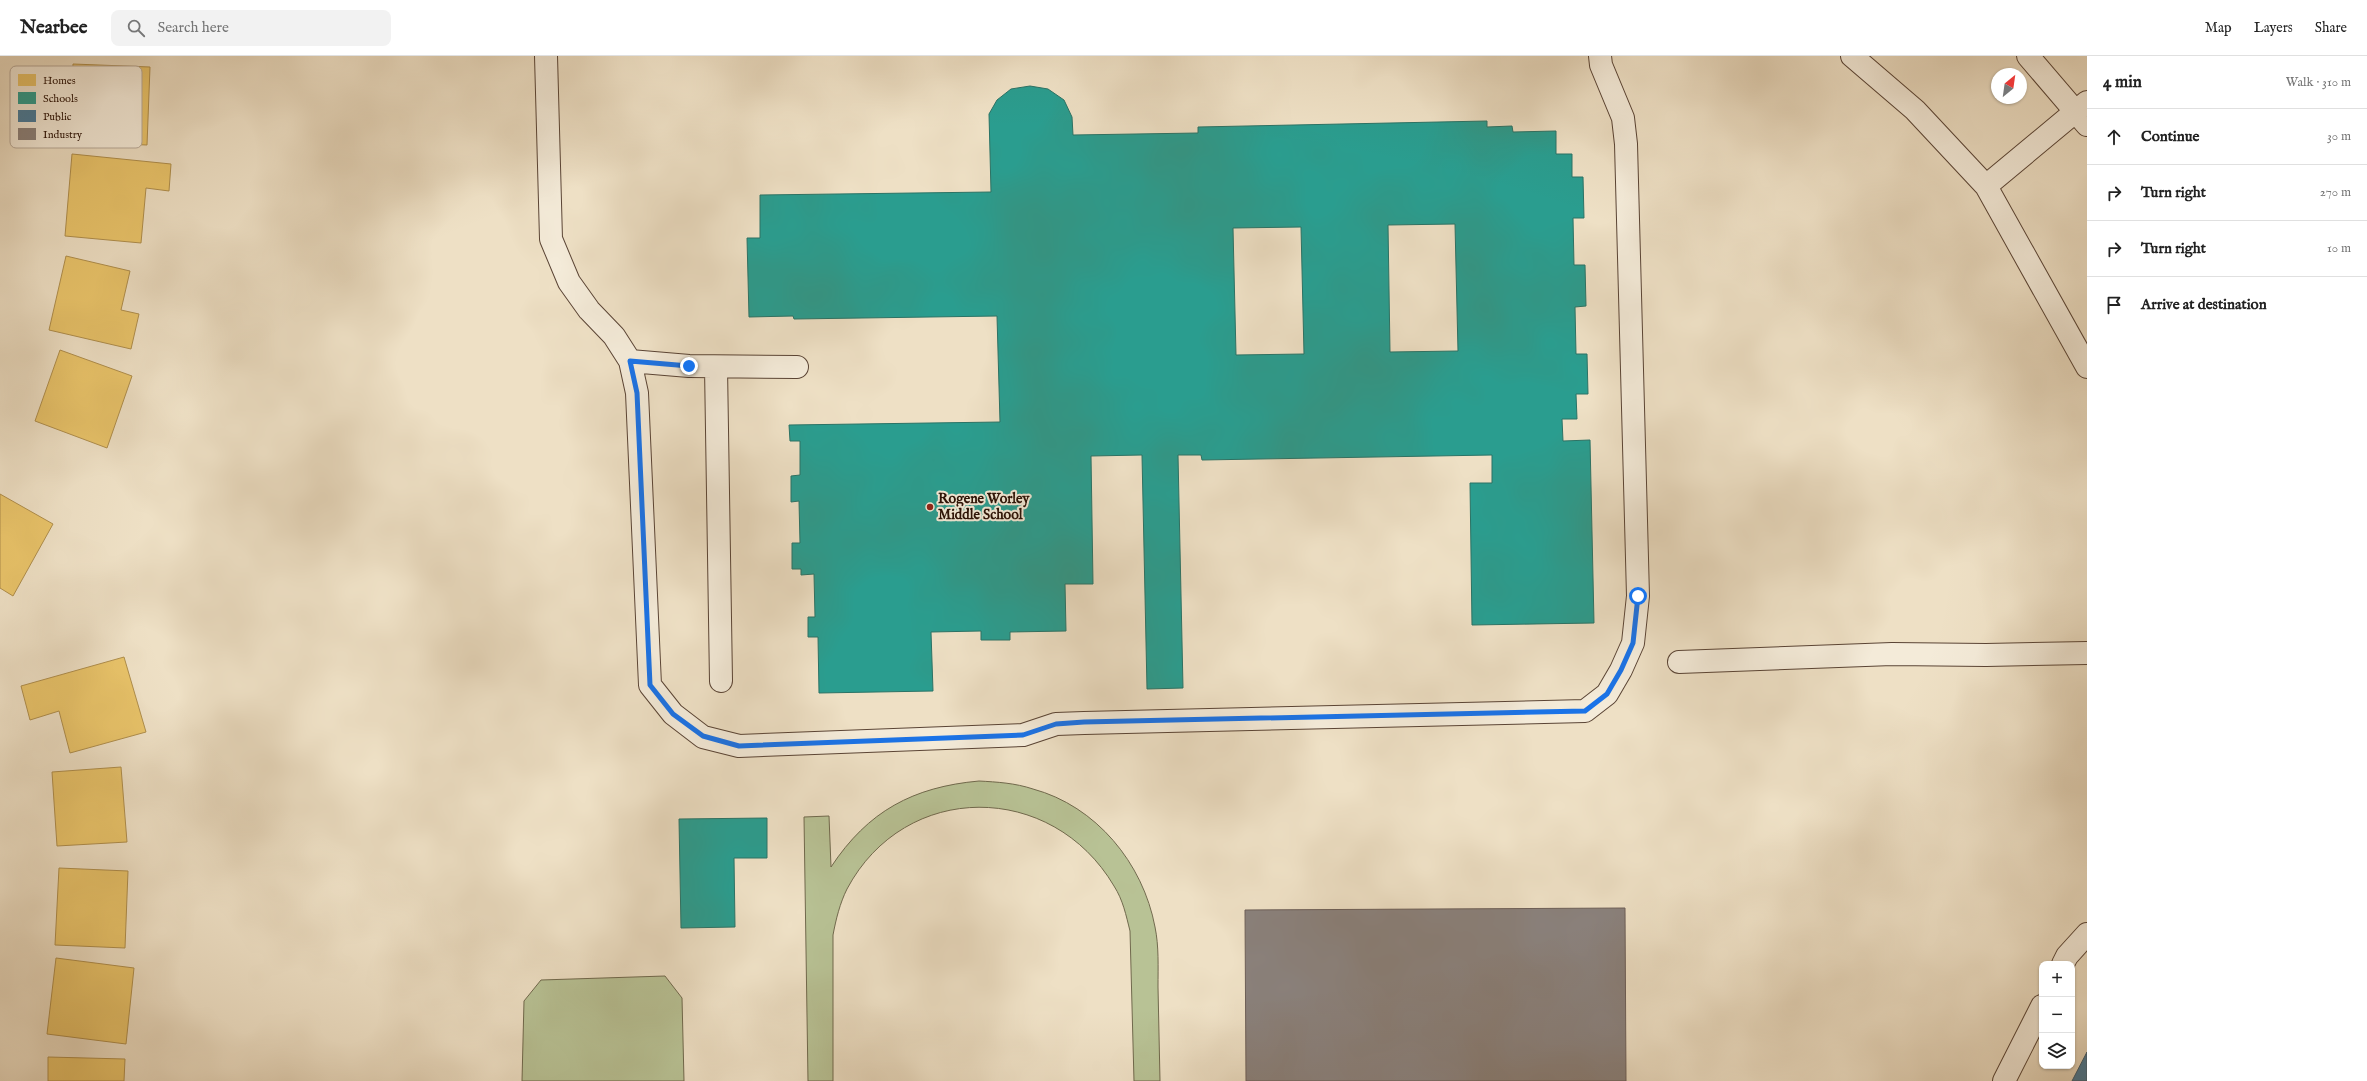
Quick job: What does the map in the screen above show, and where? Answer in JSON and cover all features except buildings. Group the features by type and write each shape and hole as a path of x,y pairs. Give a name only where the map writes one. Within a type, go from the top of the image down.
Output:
{"street":[{"path":"546,56 551,239 569,282 589,310 614,336 630,361 637,393 650,685 673,714 703,736 739,746 1023,735 1056,724 1084,722 1585,711 1607,694 1621,670 1633,643 1638,596 1626,144 1623,118 1601,65 1600,56"},
{"path":"1852,56 1915,110 1986,186 2087,367"},
{"path":"1986,186 2083,112 2028,56"},
{"path":"630,361 716,367 797,368"},
{"path":"716,367 721,681"},
{"path":"1679,662 1892,654 2087,654"},
{"path":"2064,961 2067,956 2087,934"},
{"path":"2004,1081 2039,1012"}],"green space":[{"path":"979,781 1020,785 1056,797 1077,809 1096,823 1113,840 1128,860 1140,881 1149,903 1155,927 1158,957 1160,1081 1134,1081 1130,931 1126,913 1114,886 1087,852 1054,827 1018,812 979,807 941,812 904,828 873,853 847,889 838,911 833,935 833,1081 808,1081 804,817 829,816 831,867 845,847 860,831 894,805 933,789"},
{"path":"665,976 682,998 684,1081 522,1081 524,1001 541,980"}],"place":[{"name":"Rogene Worley Middle School","path":"930,507"}],"route":[{"path":"689,366 630,361 637,393 650,685 673,714 703,736 739,746 1023,735 1056,724 1084,722 1386,717 1585,711 1607,694 1621,670 1633,643 1638,596"}]}
